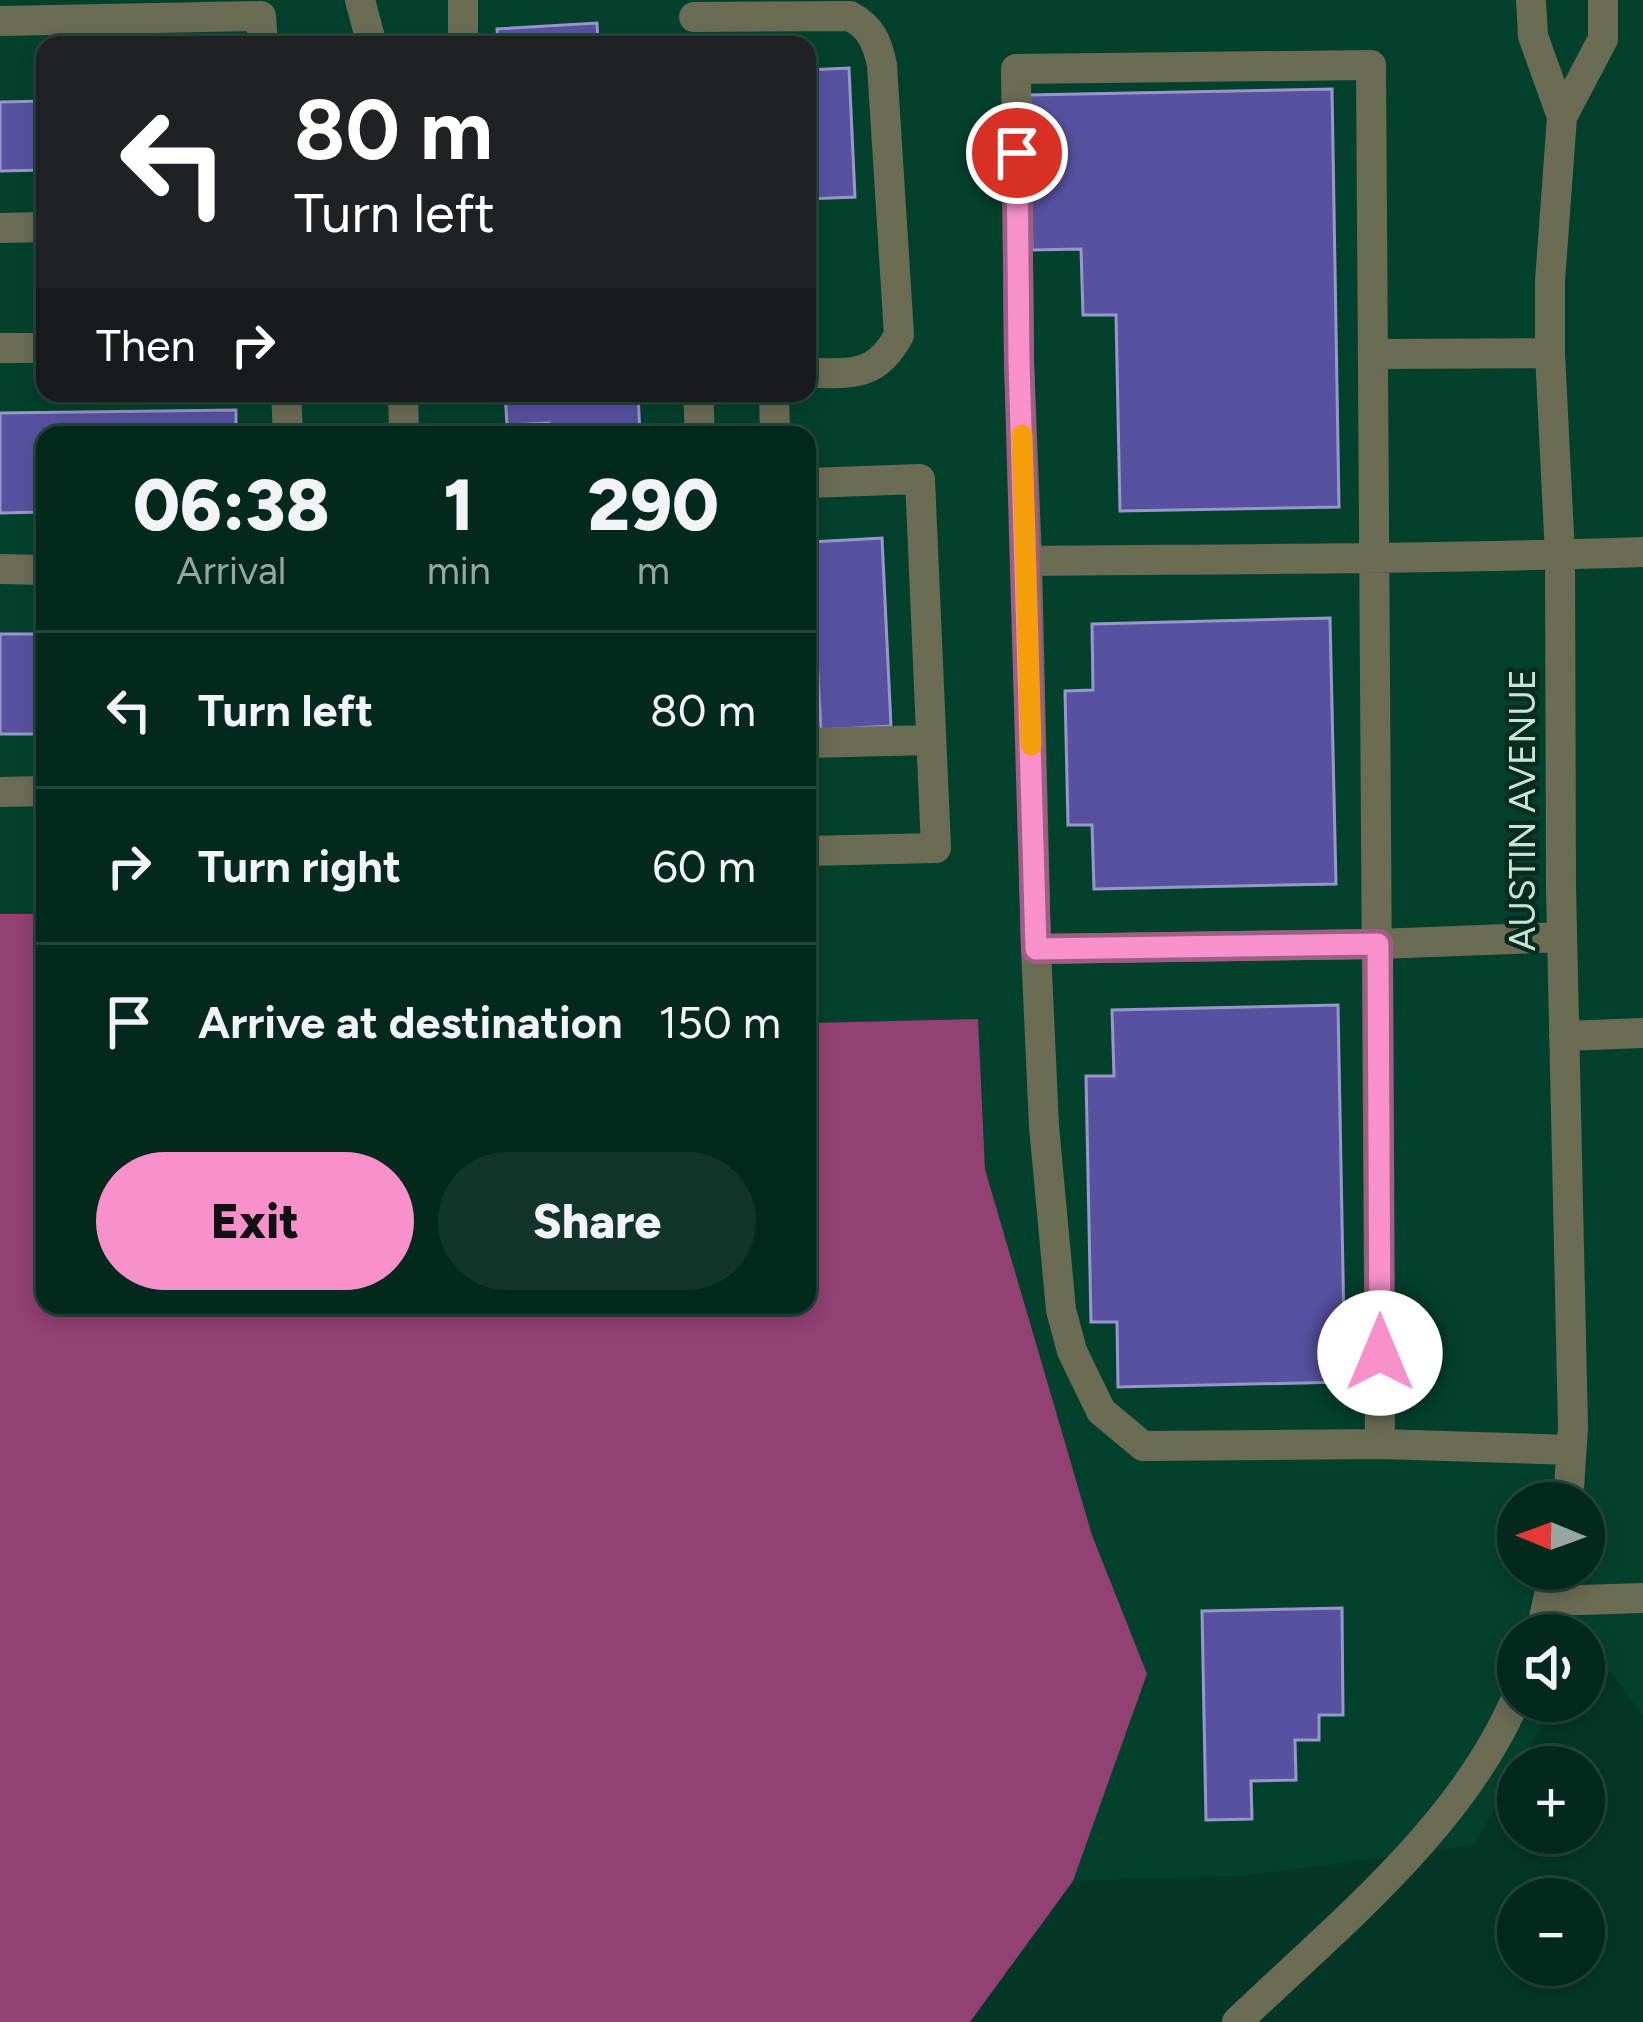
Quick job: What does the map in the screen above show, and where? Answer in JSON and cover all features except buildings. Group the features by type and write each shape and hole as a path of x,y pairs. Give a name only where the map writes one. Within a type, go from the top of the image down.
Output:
{"street":[{"path":"360,0 370,36"},
{"path":"463,0 463,36"},
{"name":"AUSTIN AVENUE","path":"1531,0 1533,36 1562,117"},
{"name":"AUSTIN AVENUE","path":"1569,1482 1560,555 1550,281 1562,117 1603,39 1603,0"},
{"path":"0,21 260,16 262,36"},
{"path":"694,20 757,30 850,16 864,23 877,41 899,335 886,357 867,369 816,372"},
{"path":"1380,1444 1371,64 1016,69 1019,361 1036,949 1044,1126 1060,1310 1072,1351 1101,1411 1143,1446 1380,1444 1571,1450"},
{"path":"0,228 36,227"},
{"path":"0,348 36,348"},
{"path":"1374,353 1550,352"},
{"path":"816,484 920,479 936,848 816,851"},
{"path":"1027,561 1643,552"},
{"path":"0,569 36,570"},
{"path":"816,743 931,740"},
{"path":"0,792 36,791"},
{"path":"1036,949 1562,937"},
{"path":"1564,1036 1643,1033"},
{"path":"1546,1614 1551,1590"},
{"path":"1549,1601 1643,1598"},
{"path":"1237,2022 1399,1867 1454,1801 1507,1722"}],"shaded area":[{"path":"0,0 1643,0 1643,1715 1605,1666 1605,1614 1497,1614 1497,1722 1544,1722 1530,1746 1497,1746 1497,1805 1474,1845 1243,1876 1073,1881 1147,1674 1092,1535 985,1168 978,1020 816,1023 816,426 36,426 36,914 0,914"},
{"path":"0,914 36,914 36,1314 816,1314 816,1023 978,1019 985,1169 1092,1535 1147,1674 1073,1881 970,2022 0,2022"}],"slow traffic":[{"path":"1022,435 1031,745"}],"route":[{"path":"1017,153 1036,949 1378,944 1380,1353"}]}
